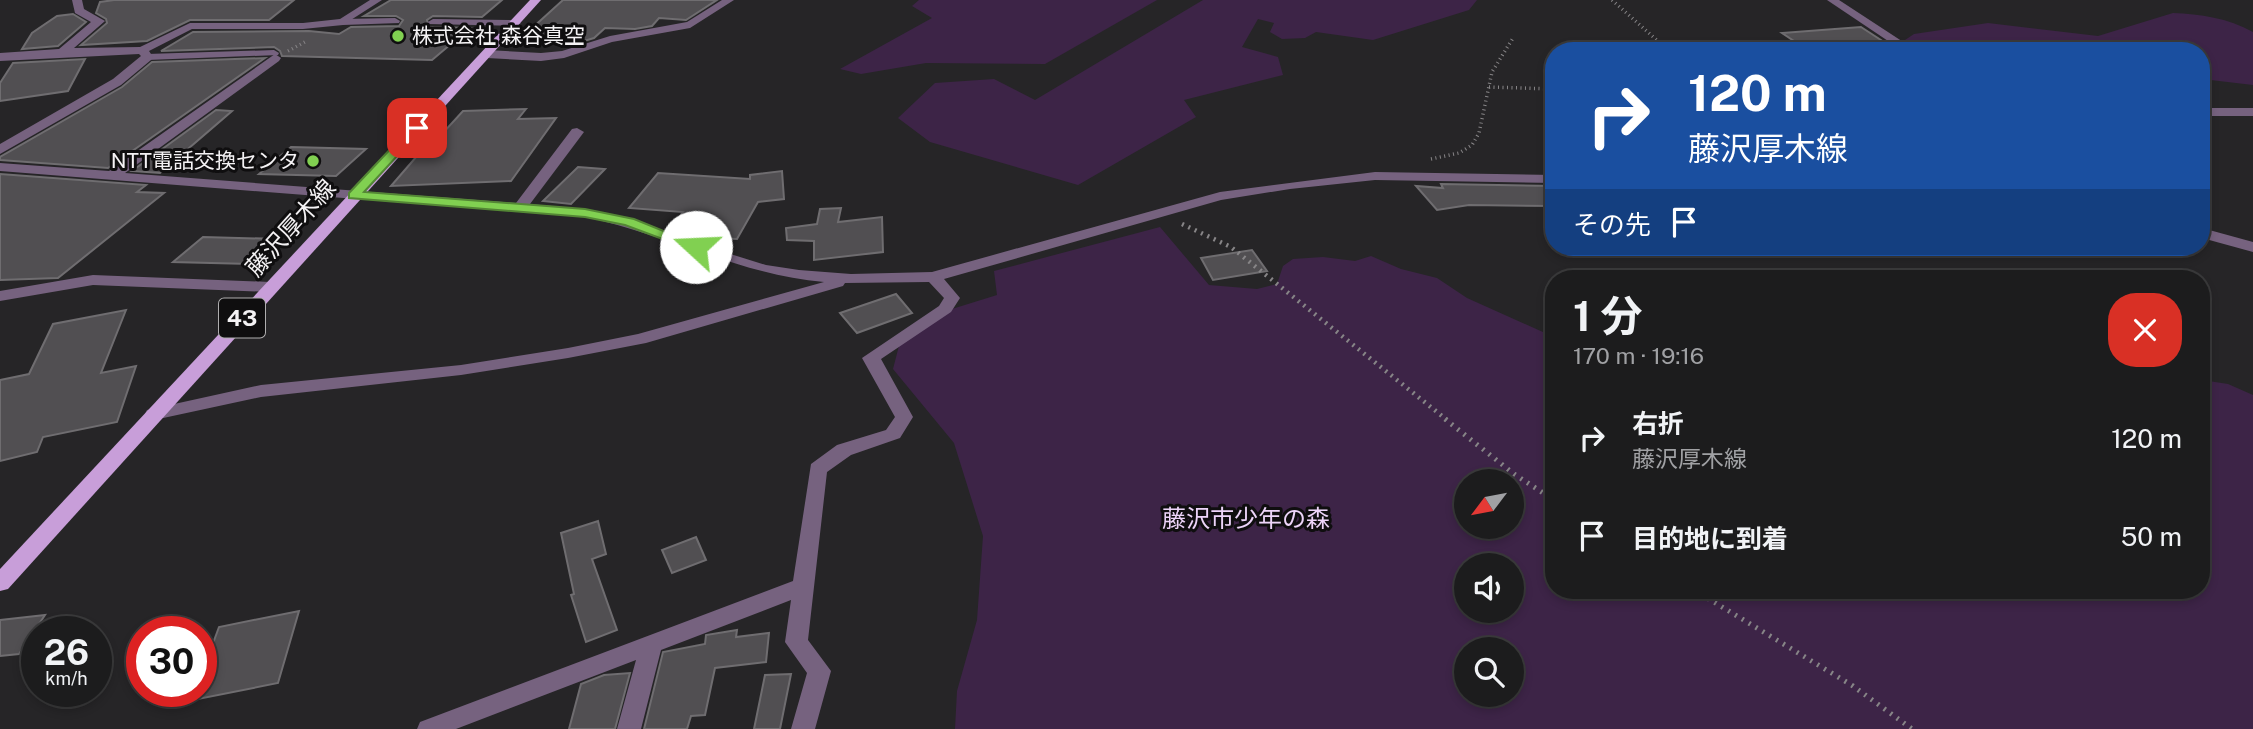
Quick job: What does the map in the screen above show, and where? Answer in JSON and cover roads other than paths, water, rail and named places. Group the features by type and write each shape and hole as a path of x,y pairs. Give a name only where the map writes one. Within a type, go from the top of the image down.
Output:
{"main road":[{"name":"藤沢厚木線","path":"0,583 536,0"}],"street":[{"path":"62,52 99,21 79,11 77,0"},
{"path":"0,150 117,82 145,53 190,26 303,26 343,22 377,0"},
{"path":"487,54 541,57 564,54 610,39 690,24 729,0"},
{"path":"1832,0 1897,42"},
{"path":"0,57 62,52 145,53"},
{"path":"110,177 274,55"},
{"path":"2210,112 2253,112"},
{"path":"521,207 577,132"},
{"path":"0,167 585,213 629,222 764,269 851,279 933,277 1220,196 1290,185 1375,176 1545,179"},
{"path":"2210,235 2253,247"},
{"path":"803,729 819,671 796,642 818,469 844,450 894,434 899,426 904,417 871,358 945,309 952,298 933,277"},
{"path":"154,414 261,391 461,370 568,353 640,339 851,279"},
{"path":"0,296 93,280 270,287"},
{"path":"429,729 803,586"},
{"path":"629,729 651,644"}],"lane":[{"path":"343,22 395,21"},
{"path":"433,22 516,23"},
{"path":"145,53 274,55"}],"place":[{"name":"株式会社 森谷真空","path":"398,36"},
{"name":"NTT電話交換センタ","path":"313,161"}],"park label":[{"name":"藤沢市少年の森","path":"1246,519"}]}
